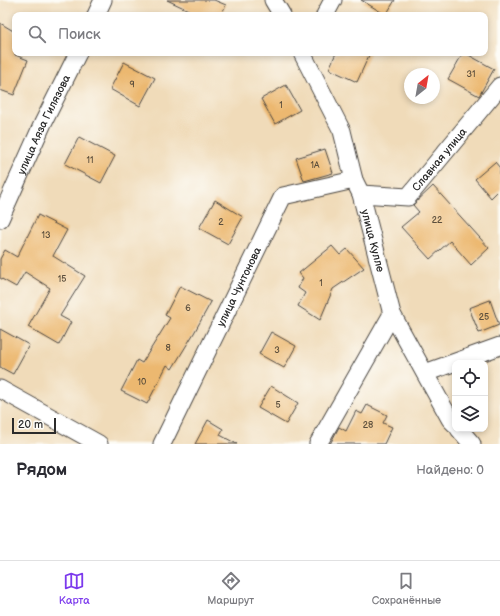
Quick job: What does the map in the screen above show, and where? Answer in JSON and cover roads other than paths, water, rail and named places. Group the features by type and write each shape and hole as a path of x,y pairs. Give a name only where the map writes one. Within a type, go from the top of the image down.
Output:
{"street":[{"path":"98,12 104,0"},
{"path":"273,0 280,12"},
{"path":"327,12 333,0"},
{"name":"улица Аяза Гилязова","path":"0,219 43,123 76,56"},
{"name":"улица Кулле","path":"305,56 342,131 392,314 452,421"},
{"name":"Славная улица","path":"358,187 408,197 500,86"},
{"name":"улица Чунтонова","path":"162,444 283,196 358,187"},
{"path":"318,444 392,314"},
{"path":"425,373 500,346"},
{"path":"0,389 99,444"},
{"path":"462,432 472,444"}]}
